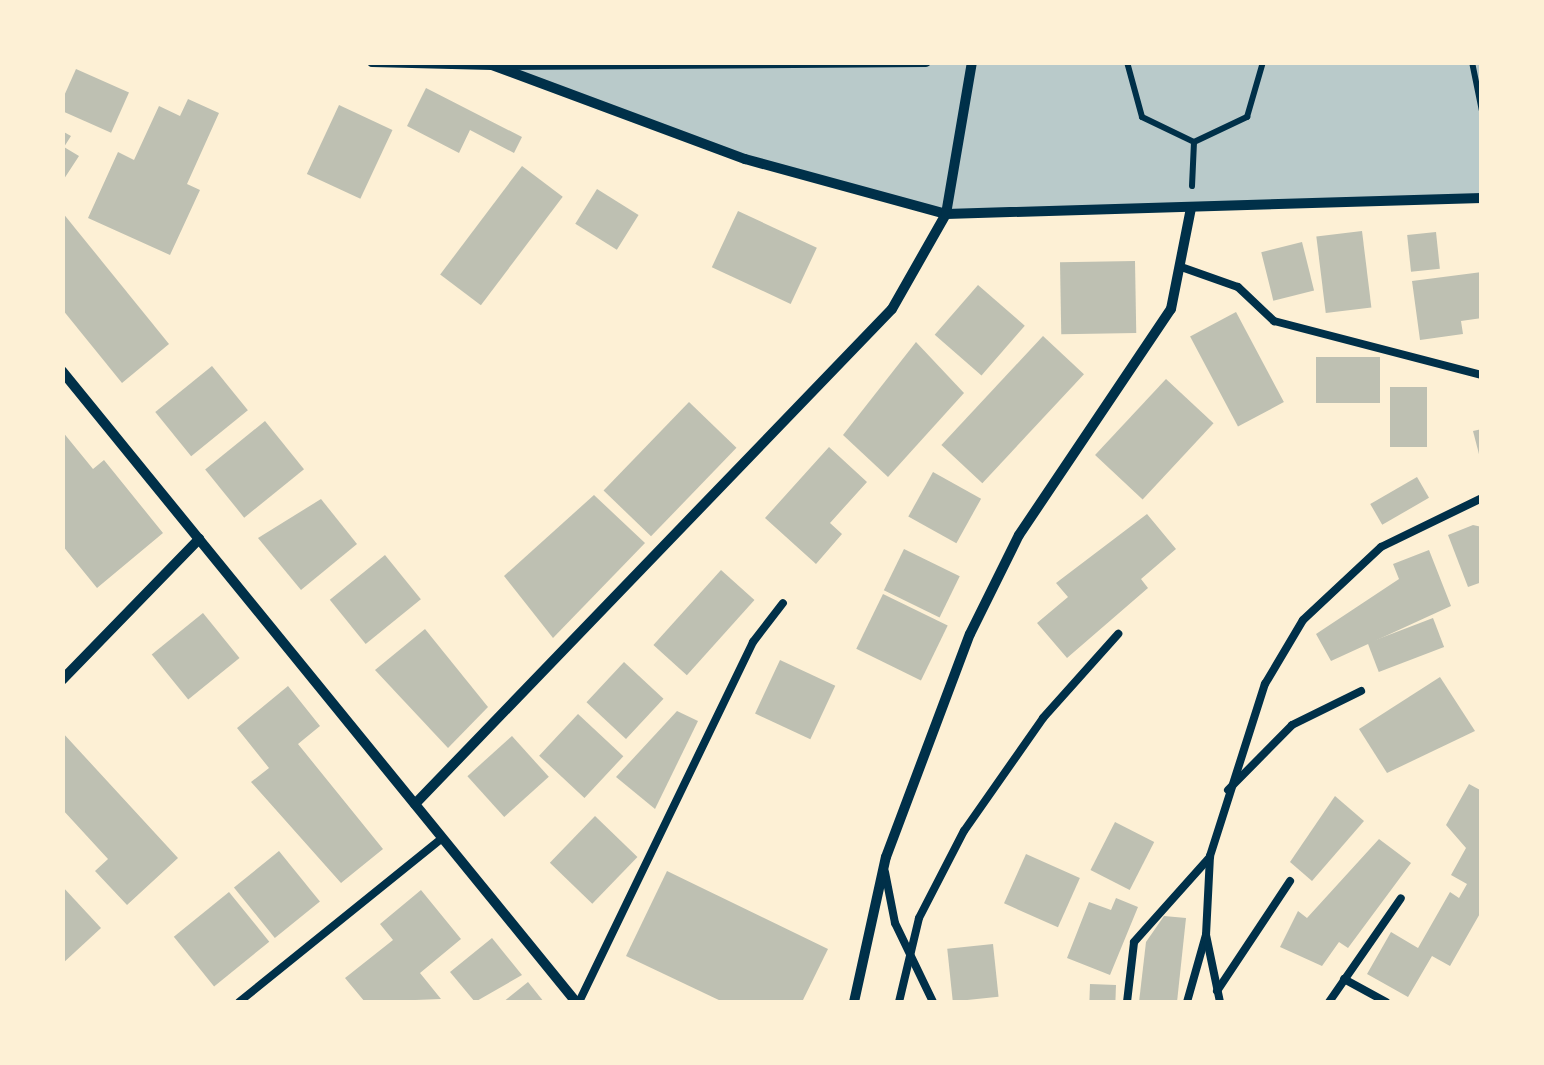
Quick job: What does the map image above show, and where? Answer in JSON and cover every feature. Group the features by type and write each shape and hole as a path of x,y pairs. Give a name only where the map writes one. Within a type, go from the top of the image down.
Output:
{"street":[{"path":"372,62 926,62"},
{"path":"415,804 892,310 946,214 972,62"},
{"path":"489,64 746,158 946,214 1482,198"},
{"path":"854,1002 886,858 996,580 1153,344 1184,268 1191,208"},
{"path":"62,370 577,1002"},
{"path":"62,680 200,540"}],"lane":[{"path":"1184,268 1238,287 1274,321 1482,375"},
{"path":"1188,1002 1206,935 1210,856 1222,798 1264,684 1302,620 1381,547 1482,498"},
{"path":"577,1002 753,642 783,602"},
{"path":"899,1002 908,948 982,803 1118,634"},
{"path":"1222,798 1264,746 1361,691"},
{"path":"239,1002 442,838"},
{"path":"1127,1002 1134,942 1210,856"},
{"path":"886,858 890,908 934,1002"},
{"path":"1216,991 1290,881"},
{"path":"1329,1002 1402,898"},
{"path":"1206,935 1220,1002"},
{"path":"1344,979 1386,1002"}],"path":[{"path":"1127,62 1142,117 1194,142"},
{"path":"1194,142 1247,117 1263,62"},
{"path":"1472,62 1482,110"},
{"path":"1191,208 1194,142"}],"shaded area":[{"path":"1481,63 1481,198 946,214 848,191 492,65"}],"building":[{"path":"76,69 129,93 111,133 62,111 62,100"},
{"path":"426,88 522,137 514,153 470,130 459,153 407,126"},
{"path":"188,99 219,113 187,184 200,190 170,255 88,218 118,152 134,160 159,106 180,116"},
{"path":"339,105 392,130 360,199 307,174"},
{"path":"62,131 71,136 64,147 79,156 62,182"},
{"path":"522,166 563,197 481,305 440,275"},
{"path":"597,189 639,215 617,250 575,224"},
{"path":"738,211 817,248 791,304 712,267"},
{"path":"62,212 169,344 122,383 62,309"},
{"path":"1362,231 1371,307 1326,313 1316,237"},
{"path":"1436,232 1440,269 1411,272 1407,235"},
{"path":"1302,242 1314,291 1273,301 1261,252"},
{"path":"1135,261 1136,333 1061,334 1060,262"},
{"path":"1482,272 1482,318 1461,321 1463,334 1420,340 1412,281"},
{"path":"978,285 1025,326 981,375 935,335"},
{"path":"1236,312 1284,402 1238,426 1190,336"},
{"path":"1043,336 1084,374 982,483 941,445"},
{"path":"916,342 964,393 888,477 843,435"},
{"path":"1316,357 1380,357 1380,403 1316,403"},
{"path":"212,366 248,410 191,456 155,412"},
{"path":"1166,379 1214,423 1143,499 1095,455"},
{"path":"1390,387 1427,387 1427,447 1390,447"},
{"path":"689,402 736,448 651,536 604,490"},
{"path":"265,421 304,469 244,518 205,469"},
{"path":"1482,429 1482,458 1480,458 1473,431"},
{"path":"62,431 93,469 104,460 163,533 97,588 62,545"},
{"path":"829,447 867,482 830,523 842,534 816,564 765,518"},
{"path":"933,472 981,499 956,543 908,517"},
{"path":"1417,477 1429,498 1382,525 1370,504"},
{"path":"594,495 645,543 553,638 504,576"},
{"path":"321,499 357,544 301,590 258,538"},
{"path":"1147,514 1176,549 1141,579 1148,588 1067,658 1037,623 1068,597 1056,583"},
{"path":"1473,525 1482,527 1482,582 1468,587 1448,535"},
{"path":"904,549 960,576 940,618 884,590"},
{"path":"1429,550 1451,606 1331,661 1316,634 1399,579 1393,564"},
{"path":"385,555 421,599 366,644 330,600"},
{"path":"721,570 754,600 687,675 653,645"},
{"path":"883,594 948,626 921,680 856,649"},
{"path":"203,613 240,658 188,700 152,655"},
{"path":"1433,618 1444,647 1379,672 1368,643"},
{"path":"425,629 488,707 448,748 375,670"},
{"path":"780,660 835,686 810,739 755,713"},
{"path":"624,662 663,699 626,739 586,702"},
{"path":"1440,677 1475,731 1387,773 1359,729"},
{"path":"288,686 320,726 298,744 383,849 341,883 251,782 269,768 237,728"},
{"path":"677,711 698,721 655,809 616,777"},
{"path":"578,714 623,756 584,798 539,756"},
{"path":"62,732 178,858 127,905 95,871 108,859 62,809"},
{"path":"512,736 549,777 504,817 467,776"},
{"path":"1469,784 1482,791 1482,910 1450,966 1432,956 1408,997 1367,974 1391,932 1418,948 1450,892 1459,898 1467,884 1451,875 1466,848 1446,825"},
{"path":"1335,796 1364,821 1312,881 1290,862"},
{"path":"595,816 637,857 592,904 550,863"},
{"path":"1115,822 1154,842 1130,890 1090,870"},
{"path":"1379,839 1411,863 1348,948 1339,942 1322,966 1280,947 1298,911 1307,918"},
{"path":"279,851 320,902 275,938 234,888"},
{"path":"1026,854 1080,878 1058,927 1004,903"},
{"path":"667,871 828,949 802,1002 723,1002 626,956"},
{"path":"62,886 101,928 62,964"},
{"path":"421,890 461,939 420,973 441,999 365,1002 345,978 393,940 380,924"},
{"path":"229,892 269,942 214,986 174,937"},
{"path":"1116,898 1138,907 1110,975 1067,958 1089,902 1111,910"},
{"path":"1164,916 1186,918 1177,1002 1139,1002 1146,942"},
{"path":"492,938 522,975 475,1002 450,972"},
{"path":"993,944 999,997 953,1002 947,949"},
{"path":"528,982 544,1002 503,1002"},
{"path":"1090,984 1116,985 1115,1002 1089,1002"}]}
